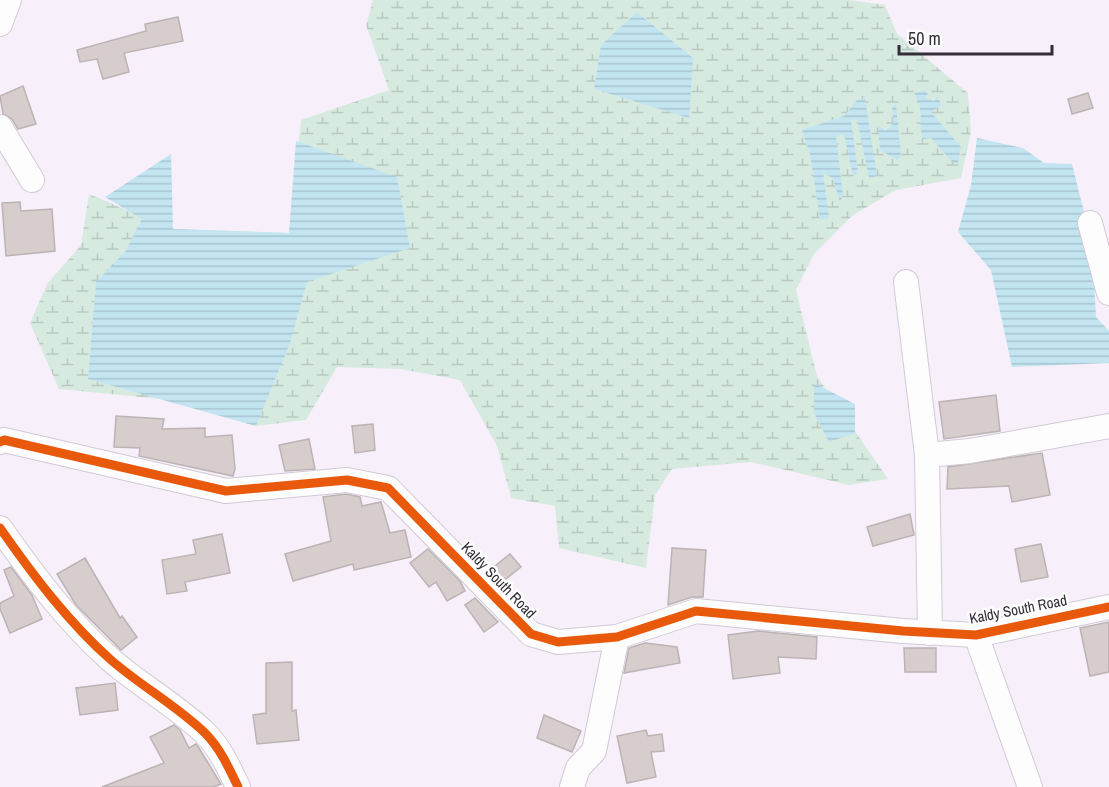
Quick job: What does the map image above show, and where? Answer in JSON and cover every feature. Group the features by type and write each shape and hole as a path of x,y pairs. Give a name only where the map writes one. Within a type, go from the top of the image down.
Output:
{"street":[{"path":"0,24 9,0"},
{"path":"0,127 32,180"},
{"path":"1090,223 1109,293"},
{"path":"906,282 927,455 930,633"},
{"path":"927,455 970,451 1109,426"},
{"name":"Kaldy South Road","path":"0,442 4,440 226,491 347,480 388,488 531,634 558,642 617,637 696,611 930,633 976,635 1109,607"},
{"path":"0,528 56,602 112,661 205,734 222,754 238,787"},
{"path":"976,635 1030,787"},
{"path":"572,787 578,768 594,751 617,637"}],"green space":[{"path":"373,0 849,0 885,5 897,34 968,93 971,131 961,178 896,190 853,215 814,254 796,290 817,376 888,479 849,485 751,462 672,469 655,495 646,568 559,548 555,506 511,498 497,446 460,380 400,369 337,367 306,420 256,426 161,399 59,389 30,323 47,284 81,245 89,194 172,229 289,233 301,120 389,90 366,25"}],"water":[{"path":"637,12 693,58 689,118 594,89 601,45"},
{"path":"925,90 928,94 925,98 934,101 937,97 942,105 931,112 961,147 958,162 955,165 931,138 923,139 921,112 914,93"},
{"path":"865,98 877,176 869,178 857,119 851,120 858,173 853,176 844,134 836,136 843,195 840,202 833,179 823,172 829,218 820,220 810,154 802,130 844,116 857,100"},
{"path":"896,104 901,156 897,160 880,150 878,125 886,131 893,123 892,107"},
{"path":"977,138 1023,148 1044,163 1072,164 1092,244 1096,317 1109,331 1109,363 1012,367 991,270 958,232 971,185"},
{"path":"296,141 397,177 410,248 307,282 290,343 256,426 88,379 96,282 125,252 142,219 105,197 171,154 173,229 289,233"},
{"path":"814,383 855,404 855,433 829,442 814,413"}],"building":[{"path":"178,17 183,41 124,53 129,72 103,79 97,59 80,62 77,50 146,31 145,24"},
{"path":"23,86 36,124 18,129 12,119 3,114 0,96"},
{"path":"1088,93 1093,108 1072,114 1068,99"},
{"path":"20,202 21,211 52,209 55,251 6,256 2,203"},
{"path":"996,395 1000,431 944,439 939,402"},
{"path":"116,416 164,419 162,429 205,428 205,437 232,435 235,469 233,476 139,456 140,448 114,447"},
{"path":"373,424 375,450 355,453 352,426"},
{"path":"309,439 315,469 285,471 279,445"},
{"path":"1042,453 1050,495 1012,502 1009,486 947,489 948,467"},
{"path":"346,494 360,497 362,506 381,502 390,533 405,530 411,557 354,570 353,564 293,581 285,554 331,541 323,497"},
{"path":"910,514 914,535 873,546 867,527"},
{"path":"222,534 230,573 185,582 187,591 167,594 162,560 196,554 193,540"},
{"path":"1041,544 1048,577 1021,582 1015,549"},
{"path":"672,548 706,550 703,597 692,597 668,605"},
{"path":"428,549 460,581 465,591 447,601 436,582 429,587 410,563"},
{"path":"510,554 521,567 502,582 491,569"},
{"path":"85,558 120,618 122,616 137,637 121,650 76,605 57,574"},
{"path":"11,567 32,595 42,619 10,633 0,609 0,603 14,596 4,570"},
{"path":"475,598 498,622 484,632 465,605"},
{"path":"1109,622 1109,672 1090,676 1080,628"},
{"path":"758,631 817,637 816,659 778,657 780,673 733,679 728,635"},
{"path":"645,643 677,647 680,663 624,673 629,648"},
{"path":"904,648 936,648 936,672 905,672"},
{"path":"292,662 292,711 296,710 299,740 257,744 253,715 266,713 266,663"},
{"path":"115,683 118,710 80,715 76,688"},
{"path":"544,715 581,731 572,752 537,738"},
{"path":"174,725 180,730 189,748 196,744 221,784 213,787 102,787 164,763 150,737"},
{"path":"646,730 648,736 662,734 664,751 651,752 656,777 627,783 617,736"}],"cycle path":[{"path":"0,442 4,440 226,491 347,480 388,488 531,634 558,642 617,637 696,611 903,631 976,635 1109,607"},
{"path":"0,528 25,563 80,630 111,660 205,733 220,752 238,787"}]}
